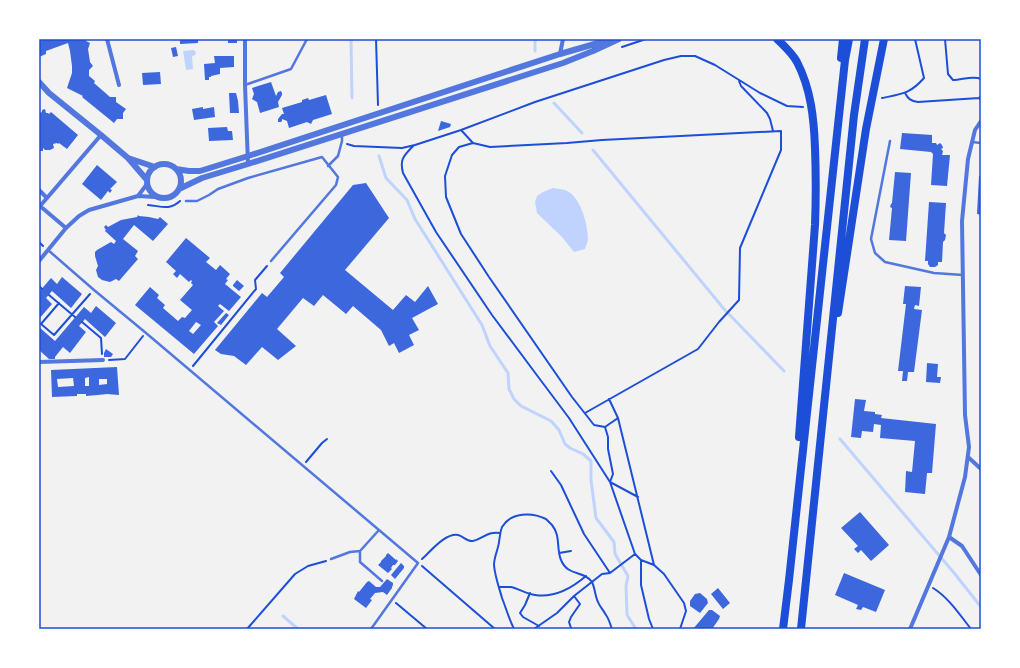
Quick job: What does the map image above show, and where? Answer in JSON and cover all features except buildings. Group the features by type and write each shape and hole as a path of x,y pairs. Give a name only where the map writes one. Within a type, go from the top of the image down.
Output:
{"highway":[{"path":"777,39 796,61 805,79 812,107 815,160 815,225 789,580"},
{"path":"839,117 840,64 843,39"},
{"path":"783,629 845,60 849,39"},
{"path":"801,629 854,115 865,39"},
{"path":"821,431 866,129 884,39"}],"street":[{"path":"107,39 119,85"},
{"path":"245,39 248,164"},
{"path":"560,54 563,39"},
{"path":"176,169 200,171 546,58 613,39"},
{"path":"179,189 202,178 548,68 593,51 619,39"},
{"path":"39,82 49,93 128,158 147,182"},
{"path":"39,89 49,93"},
{"path":"910,629 949,537 965,477 968,457 969,447 965,415 962,221 968,159 975,130 981,121"},
{"path":"66,228 40,206 101,135"},
{"path":"128,158 155,167"},
{"path":"39,261 66,228 79,216 89,210 138,196 155,197 161,199 172,197 179,189 181,179 180,173 172,166 160,164 151,170 148,175 148,189 155,197"},
{"path":"138,196 147,182"},
{"path":"39,190 47,198"},
{"path":"39,362 102,360"},
{"path":"968,457 981,469"},
{"path":"949,537 962,546 981,574"}],"lane":[{"path":"245,85 291,69 307,39"},
{"path":"328,166 338,156 342,141 342,134"},
{"path":"890,141 871,239 874,253 885,262 934,273 963,274"},
{"path":"972,142 981,142"},
{"path":"186,201 197,201 218,189 248,178 322,157 338,177 336,185 271,261"},
{"path":"48,250 418,563 370,629"},
{"path":"379,530 360,551 360,562 382,581"},
{"path":"331,559 350,552 360,551"}],"path":[{"path":"376,39 378,105"},
{"path":"882,98 905,93 917,86 924,78 915,39"},
{"path":"944,39 948,74 953,80 981,79"},
{"path":"346,143 354,146 402,148 461,130 535,102 650,64 681,56 695,56 715,65 760,93 787,106 804,107"},
{"path":"738,80 741,86 767,113 770,118 773,131"},
{"path":"905,93 911,101 918,102 980,97 981,100"},
{"path":"461,130 473,143"},
{"path":"584,413 698,349 719,322 739,300 740,248 781,150 781,131 490,147 473,143 459,147 452,155 445,176 446,197 461,234 489,278 572,397 584,413 594,425 605,427 618,418"},
{"path":"415,144 405,155 401,165 403,173 436,232 492,315 569,418 610,482 635,554 641,560 654,565 664,574 684,602 686,611 680,629"},
{"path":"144,204 168,208 180,201"},
{"path":"190,370 256,289 255,280 271,261"},
{"path":"39,286 42,289"},
{"path":"59,303 41,324 54,335 94,290"},
{"path":"49,294 75,317"},
{"path":"82,322 102,338 102,360 125,359 146,333"},
{"path":"608,399 618,418 654,565"},
{"path":"605,427 608,437 608,449 613,474 610,482"},
{"path":"302,466 327,439"},
{"path":"551,470 561,485 584,534 610,573"},
{"path":"610,482 638,497"},
{"path":"514,629 499,587 494,564 502,526 516,515 523,514 540,516 547,520 554,528 558,537 561,561 571,572 586,576 592,582 597,601 607,616 612,629"},
{"path":"495,629 418,563 441,541 452,535 459,535 473,541 494,532 500,533"},
{"path":"559,553 571,551"},
{"path":"534,629 557,613 574,596 602,574 610,573 635,554"},
{"path":"247,629 295,574 308,566 331,559"},
{"path":"641,560 642,585 649,619 653,629"},
{"path":"499,587 512,587 530,594 549,596 576,584 586,576"},
{"path":"929,585 939,592 959,613 971,629"},
{"path":"530,594 520,613 523,617 539,626"},
{"path":"572,629 569,622 580,604 574,596"},
{"path":"392,600 427,629"}],"water":[{"path":"194,50 196,53 192,56 193,69 186,70 183,51"},
{"path":"553,188 565,190 571,193 579,205 585,219 588,234 585,249 574,252 562,237 537,213 535,202 537,196"}],"waterway":[{"path":"351,39 352,98"},
{"path":"535,39 535,51"},
{"path":"554,103 582,133"},
{"path":"593,150 724,309 784,371"},
{"path":"379,156 386,178 407,200 415,219 482,325 490,346 508,373 509,389 514,399 521,406 551,421 559,430 565,444 583,454 591,461 591,480 596,518 614,542 615,554 628,576 626,586 627,615 636,629"},
{"path":"840,439 955,574 981,607"},
{"path":"283,616 298,629"}]}
